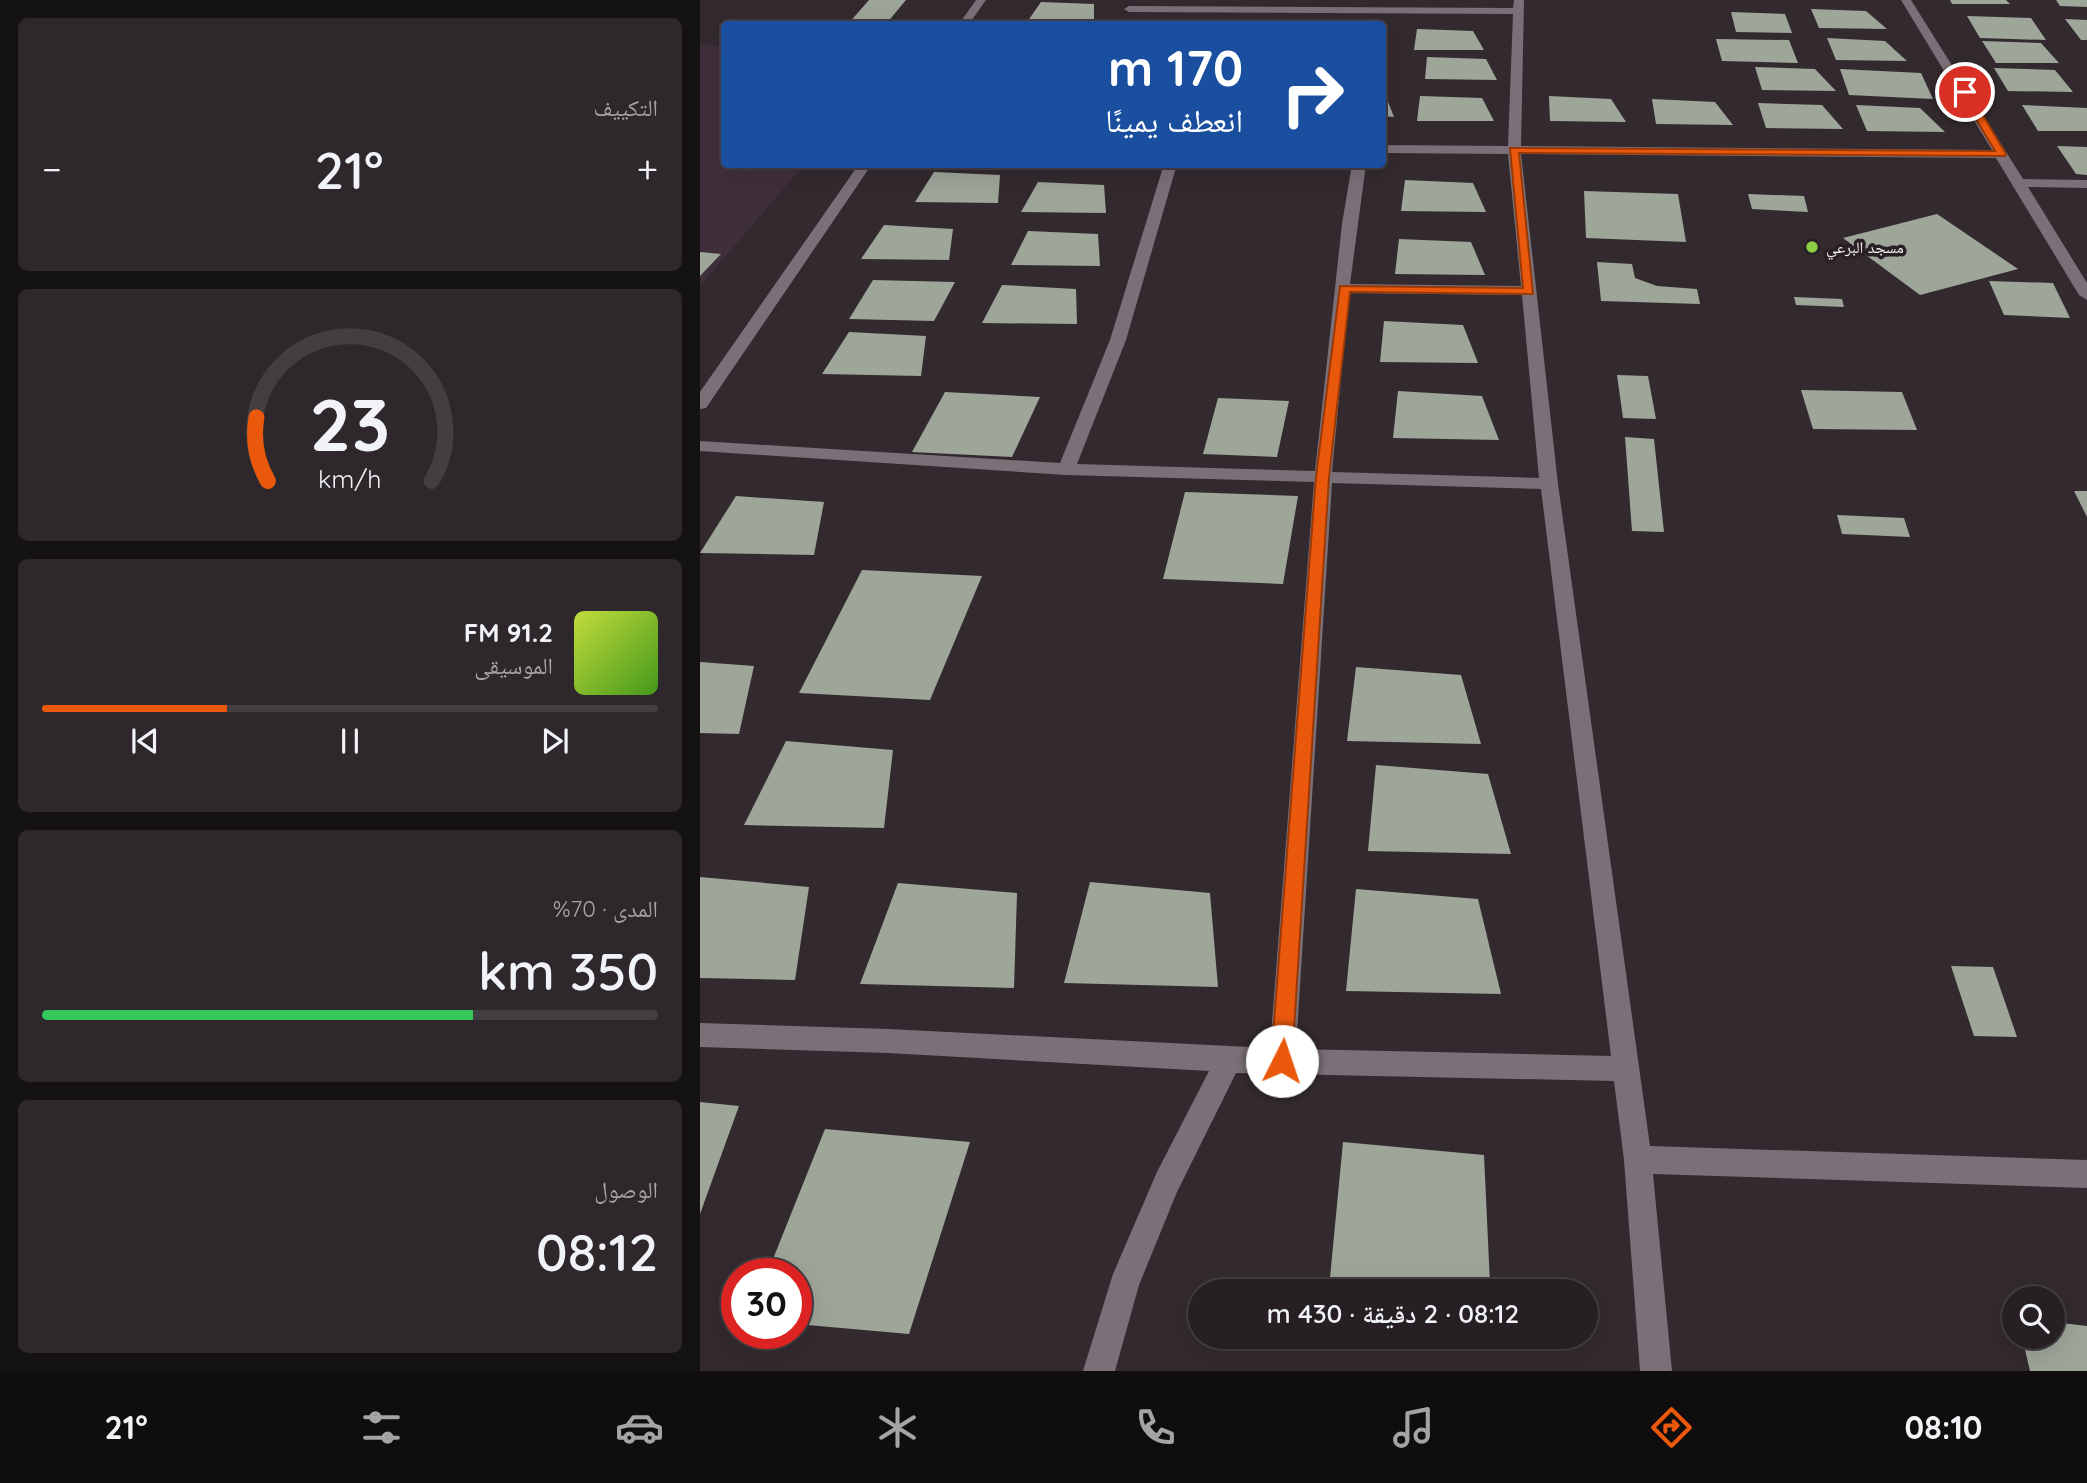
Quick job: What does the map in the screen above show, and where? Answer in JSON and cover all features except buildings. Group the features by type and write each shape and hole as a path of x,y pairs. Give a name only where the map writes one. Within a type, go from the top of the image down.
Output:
{"street":[{"path":"966,21 981,0"},
{"path":"1906,0 2087,295"},
{"path":"1129,9 1267,10 1519,5 1514,150 1549,484 1638,1160 1656,1371"},
{"path":"1265,21 1267,10"},
{"path":"1386,149 2001,154"},
{"path":"700,404 863,168"},
{"path":"1066,469 1118,340 1170,168"},
{"path":"1282,1061 1322,477 1349,224 1358,168"},
{"path":"2017,183 2087,184"},
{"path":"1344,288 1529,292"},
{"path":"700,446 924,457 1066,469 1549,484"},
{"path":"700,1035 888,1041 1229,1060 1624,1069"},
{"path":"1099,1371 1124,1285 1167,1182 1229,1060"},
{"path":"1638,1160 2087,1174"}],"shaded area":[{"path":"700,43 721,47 721,168 801,168 700,286"}],"place":[{"name":"مسجد البرعي","path":"1812,247"}],"route":[{"path":"1282,1061 1322,477 1344,288 1529,292 1514,150 2001,154 1965,92"}]}
